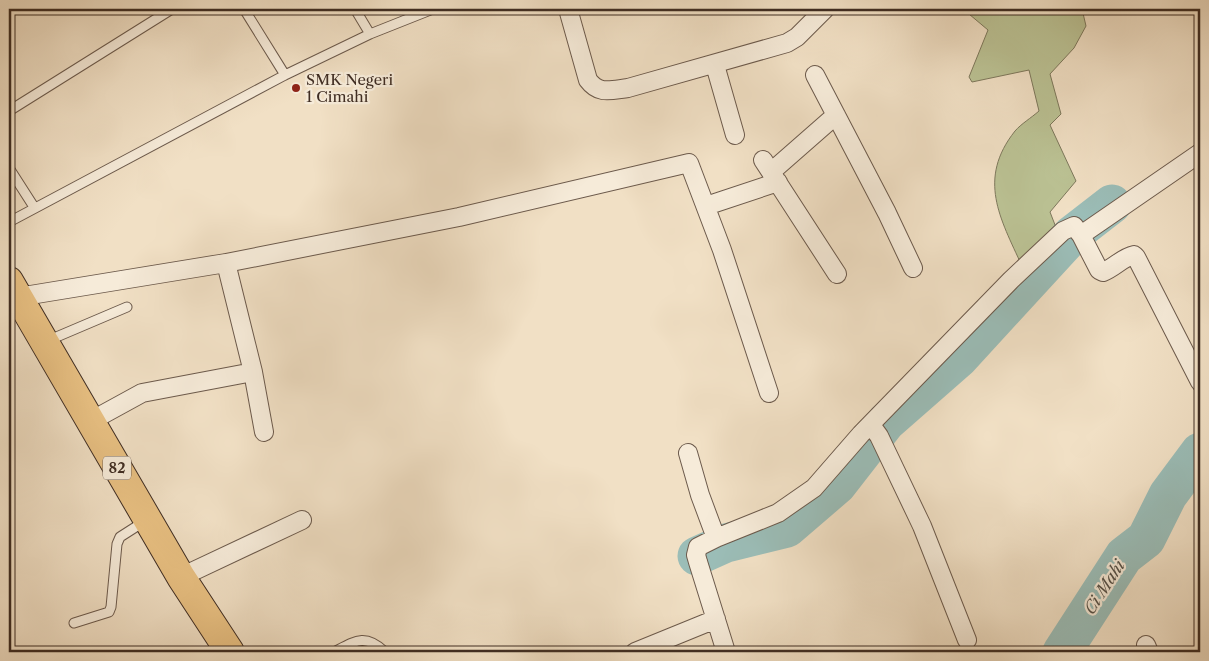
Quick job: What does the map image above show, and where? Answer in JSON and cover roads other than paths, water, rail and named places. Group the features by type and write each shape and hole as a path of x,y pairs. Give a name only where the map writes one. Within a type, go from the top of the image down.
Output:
{"main road":[{"name":"82","path":"13,289 181,577 230,652"}],"street":[{"path":"568,9 588,80 594,87 601,90 628,88 788,43 825,9"},
{"path":"715,64 734,135"},
{"path":"815,75 888,213 913,268"},
{"path":"706,206 771,172 836,115"},
{"path":"1079,232 1200,153"},
{"path":"13,289 226,263 459,217 689,163 722,250 769,393"},
{"path":"771,172 837,274"},
{"path":"726,652 696,555 698,547 778,513 814,488 861,434 875,430 1011,280 1063,231 1074,226 1103,272 1113,268 1126,257 1134,255 1136,257 1200,382"},
{"path":"226,263 253,372 264,432"},
{"path":"89,422 142,393 253,372"},
{"path":"875,430 922,526 967,640"},
{"path":"688,453 700,495 716,538"},
{"path":"181,577 302,520"},
{"path":"635,652 716,619"}],"lane":[{"path":"9,111 172,9"},
{"path":"244,9 284,75"},
{"path":"355,9 370,34"},
{"path":"9,222 284,75 370,34 433,9"},
{"path":"9,168 34,207"},
{"path":"44,342 127,306"},
{"path":"74,623 109,612 117,544 120,537 147,520"},
{"path":"334,652 356,640 368,641 384,652"}],"waterway":[{"path":"697,556 726,543 787,528 837,485 886,422 959,358 1072,235 1112,204"},
{"name":"Ci Mahi","path":"1062,652 1124,556 1146,539 1168,495 1200,452"}],"place":[{"name":"SMK Negeri 1 Cimahi","path":"296,88"}]}
